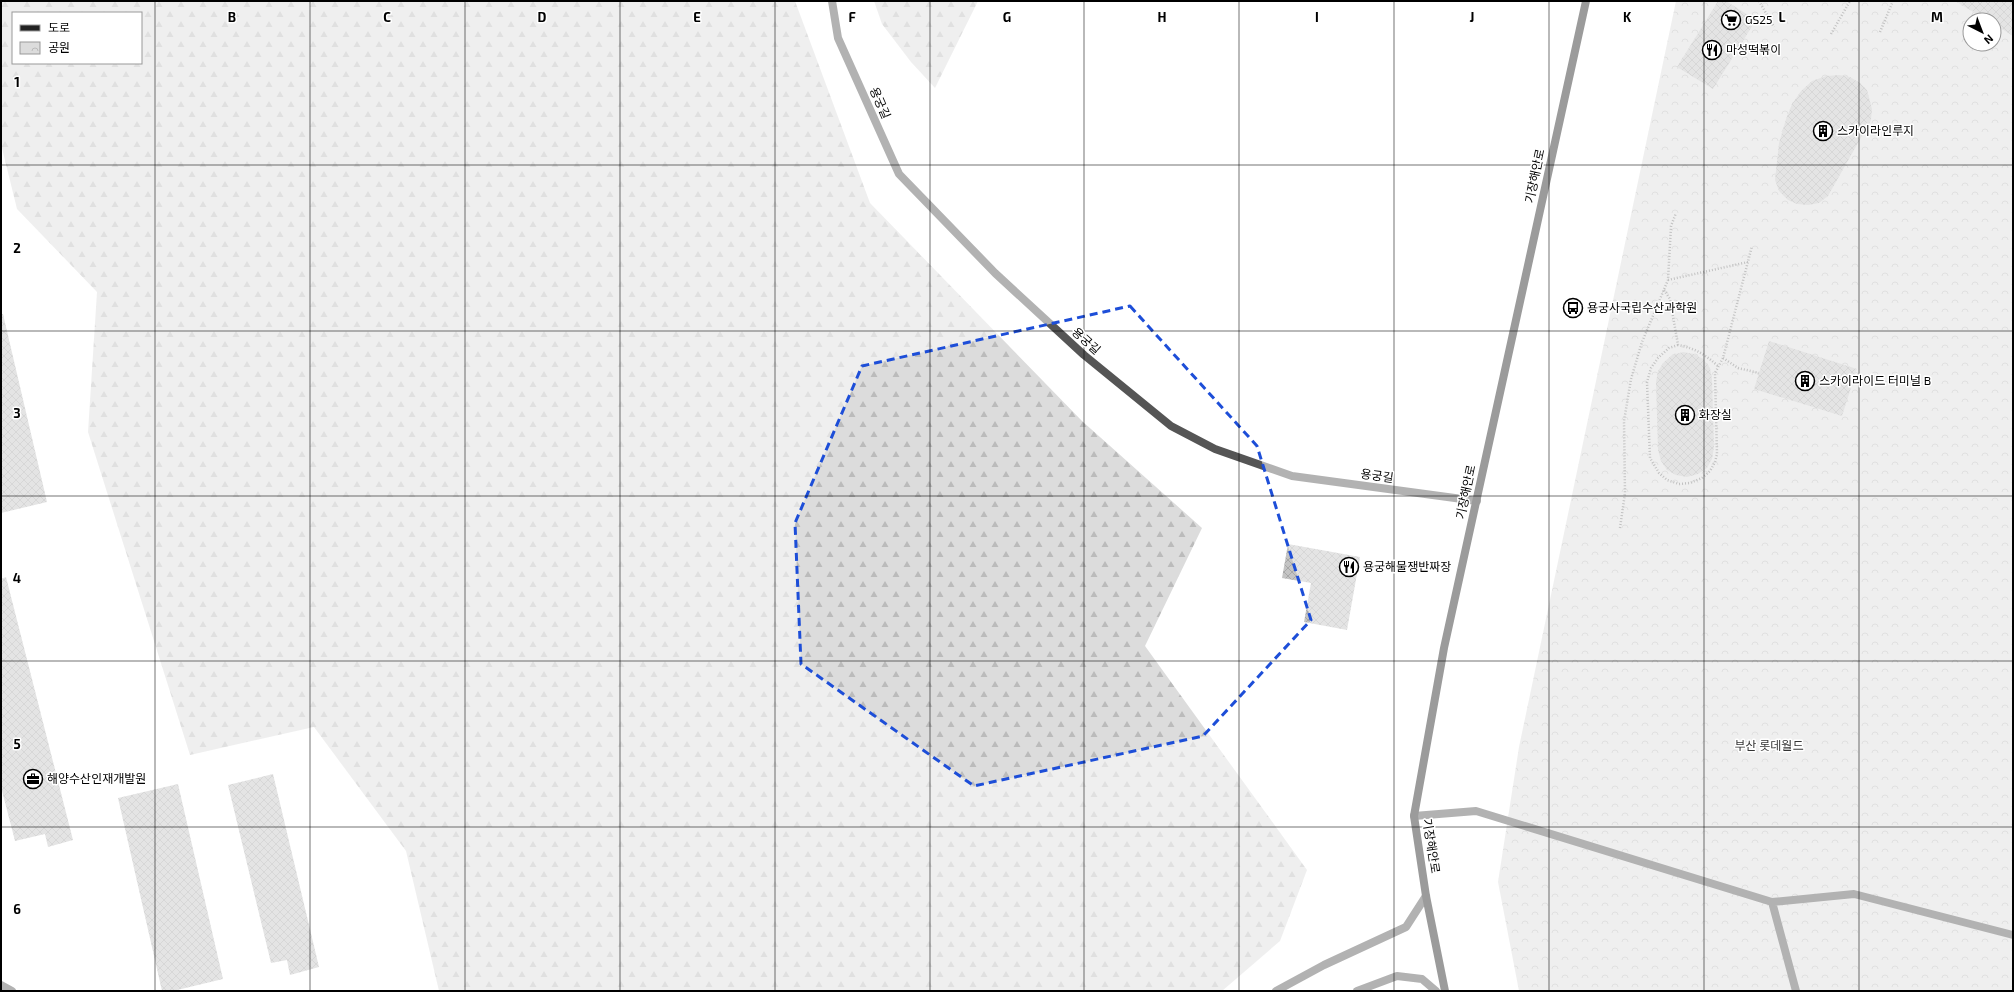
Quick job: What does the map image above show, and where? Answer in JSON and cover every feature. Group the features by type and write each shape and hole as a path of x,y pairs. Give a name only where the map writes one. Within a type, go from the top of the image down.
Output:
{"main road":[{"name":"기장해안로","path":"1445,991 1426,896 1414,816 1444,648 1586,1"}],"street":[{"name":"용궁길","path":"832,1 838,38 899,174 995,273 1084,355 1171,426 1215,450 1292,476 1477,501"},
{"path":"1414,816 1476,811 1772,902 1854,894 2013,935"},
{"path":"1276,991 1324,965 1406,927 1426,896"},
{"path":"1772,902 1796,991"},
{"path":"1357,991 1397,976 1422,979 1436,991"},
{"path":"1,984 12,991"}],"path":[{"path":"1759,1 1774,27"},
{"path":"1831,34 1850,1"},
{"path":"1880,32 1892,1"},
{"path":"1620,528 1625,493 1624,421 1631,379 1642,342 1668,280 1671,226 1676,213"},
{"path":"1718,367 1707,356 1693,348 1678,345 1669,348 1658,358 1651,368 1647,382 1650,458 1660,473 1667,480 1679,484 1690,483 1710,471 1715,462 1717,454 1715,373 1723,358 1752,246"},
{"path":"1668,280 1748,262"},
{"path":"1664,290 1670,299 1678,345"},
{"path":"1723,358 1738,368 1759,373"}],"highlighted area":[{"path":"1130,306 1257,446 1311,620 1203,736 974,786 801,664 795,523 862,366"}],"green space":[{"path":"1,1 795,1 870,203 1082,421 1202,528 1145,646 1307,870 1280,941 1222,991 439,991 406,851 314,727 190,755 88,432 97,292 17,209 1,144"},
{"path":"874,1 978,1 935,88 911,62 882,24"},
{"name":"부산 롯데월드","path":"1676,1 2013,1 2013,991 1519,991 1498,882 1519,747"}],"building":[{"path":"1718,1 1726,1 1756,20 1713,89 1677,67"},
{"path":"1955,1 2013,1 2013,36 2002,29 2002,12 1974,12"},
{"name":"스카이라인루지","path":"1839,75 1850,77 1860,83 1867,90 1872,109 1871,120 1828,196 1819,203 1808,205 1797,204 1788,200 1779,191 1775,180 1779,143 1786,119 1792,104 1801,91 1812,81 1826,76"},
{"path":"1,314 3,314 47,502 1,513"},
{"name":"스카이라이드 터미널 B","path":"1769,341 1857,369 1842,416 1754,389"},
{"name":"화장실","path":"1683,352 1694,354 1703,359 1710,368 1712,379 1714,447 1712,459 1707,468 1698,474 1687,477 1676,475 1667,470 1661,461 1658,450 1656,382 1658,371 1664,362 1672,355"},
{"path":"1288,544 1360,557 1347,630 1304,622 1311,583 1282,578"},
{"path":"6,577 73,840 48,847 45,834 15,841 1,787 1,579"},
{"path":"273,774 319,967 290,975 287,960 271,963 228,785"},
{"path":"178,784 223,979 173,991 162,991 118,798"}],"place":[{"name":"GS25","path":"1731,20"},
{"name":"마성떡볶이","path":"1712,50"},
{"name":"스카이라인루지","path":"1823,131"},
{"name":"용궁사국립수산과학원","path":"1573,308"},
{"name":"스카이라이드 터미널 B","path":"1805,381"},
{"name":"화장실","path":"1685,415"},
{"name":"용궁해물쟁반짜장","path":"1349,567"},
{"name":"해양수산인재개발원","path":"33,779"}]}
